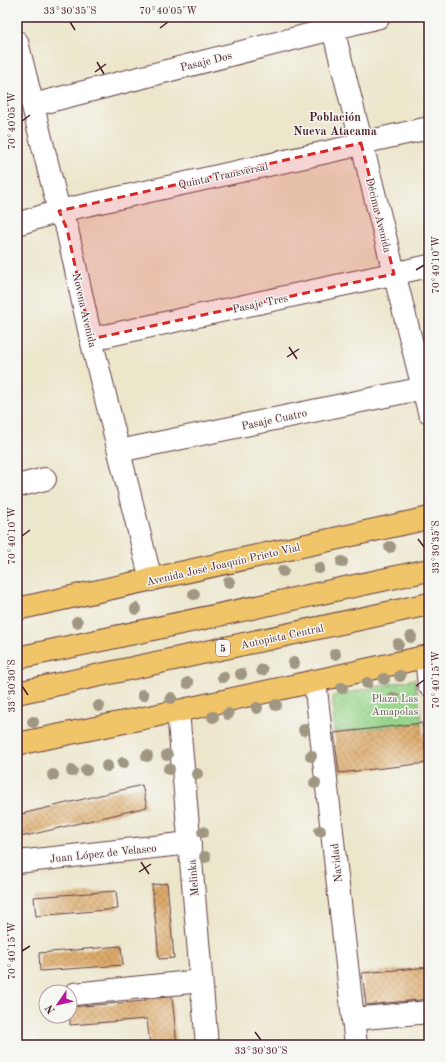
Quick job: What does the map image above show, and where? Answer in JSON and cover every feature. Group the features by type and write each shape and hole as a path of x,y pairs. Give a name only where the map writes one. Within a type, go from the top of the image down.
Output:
{"main road":[{"name":"Avenida José Joaquín Prieto Vial","path":"17,609 429,518"},
{"path":"17,658 429,570"},
{"name":"Autopista Central","path":"17,693 429,604"},
{"path":"17,744 178,711 427,656"}],"street":[{"name":"Pasaje Dos","path":"33,105 331,23 379,17"},
{"name":"Décima Avenida","path":"331,23 394,274 426,388 429,412"},
{"name":"Novena Avenida","path":"17,42 59,211 67,229 91,339 151,580"},
{"name":"Quinta Transversal","path":"17,224 59,211 429,128"},
{"name":"Pasaje Tres","path":"91,339 429,266"},
{"name":"Pasaje Cuatro","path":"119,452 426,388"},
{"path":"17,486 45,479"},
{"path":"427,656 429,685"},
{"name":"Navidad","path":"315,681 356,1045"},
{"name":"Melinka","path":"178,711 207,1045"},
{"name":"Juan López de Velasco","path":"17,862 190,843"},
{"path":"78,994 201,981"},
{"path":"353,1019 429,1012"}],"highlighted area":[{"path":"361,143 394,274 91,339 67,229 59,211"}],"green space":[{"name":"Plaza Las Amapolas","path":"415,679 422,723 334,733 333,696"}],"building":[{"path":"422,723 427,763 339,773 334,733"},
{"path":"142,785 147,807 17,838 17,815"},
{"path":"167,883 174,958 159,959 152,885"},
{"path":"116,891 118,909 36,916 34,897"},
{"path":"121,946 123,965 40,971 39,953"},
{"path":"429,967 429,999 366,1005 362,973"},
{"path":"172,997 177,1045 150,1045 147,1019 70,1025 78,1024 78,1006 145,1001 145,999"}],"district":[{"name":"Población Nueva Atacama","path":"335,124"}]}
